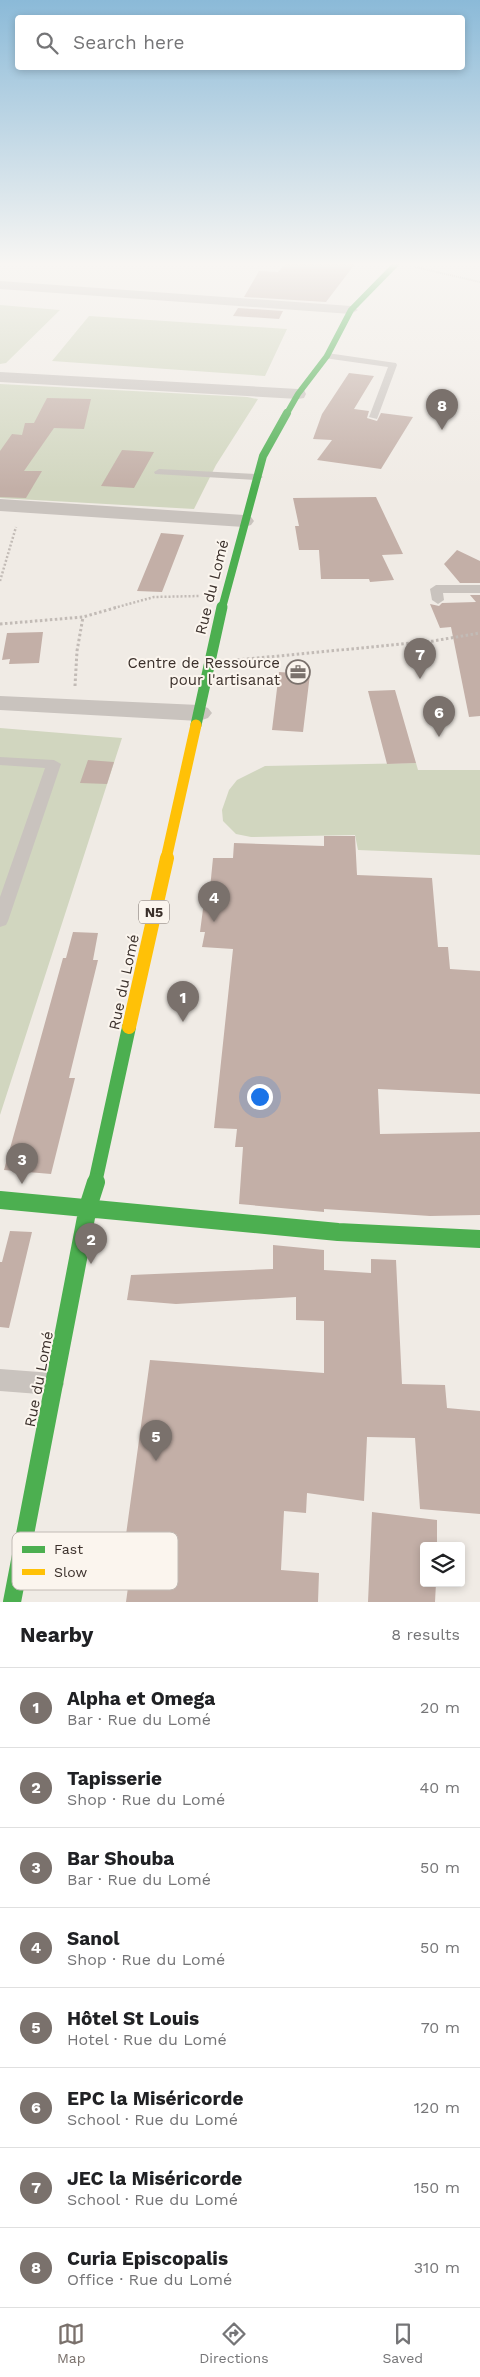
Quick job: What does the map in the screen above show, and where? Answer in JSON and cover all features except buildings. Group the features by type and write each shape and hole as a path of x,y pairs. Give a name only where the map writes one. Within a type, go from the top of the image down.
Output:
{"main road":[{"name":"Rue du Lomé","path":"25,1532 88,1207 94,1189 224,597 263,456 298,394 327,356 336,339"},
{"path":"0,1200 338,1232 480,1239"}],"street":[{"path":"0,377 298,394"},
{"path":"0,505 244,521"},
{"path":"0,703 199,714"}],"lane":[{"path":"327,356 393,365 374,416"},
{"path":"160,472 258,477"},
{"path":"438,600 436,589 480,589"},
{"path":"0,761 54,764 0,921"},
{"path":"0,1380 54,1384"}],"path":[{"path":"0,581 22,507"},
{"path":"0,624 83,617 154,597 224,597"},
{"path":"74,706 77,651 83,617"},
{"path":"210,662 433,641 480,633"}],"green space":[{"path":"0,339 31,339 6,363 0,364"},
{"path":"70,339 282,339 265,376 52,361"},
{"path":"0,384 258,399 216,465 194,509 0,498"},
{"path":"0,728 122,738 0,1115"},
{"path":"416,763 418,770 480,770 480,855 358,850 355,835 251,837 236,834 223,821 222,810 229,790 237,780 265,766"}],"traffic: fast":[{"path":"196,725 224,597 263,456 298,394 327,356 336,339"},
{"path":"25,1532 88,1207 94,1189 129,1027"},
{"path":"0,1200 338,1232 480,1239"},
{"path":"12,1602 14,1590"}],"traffic: slow":[{"path":"129,1027 196,725"}],"place":[{"name":"Curia Episcopalis","path":"442,430"},
{"name":"Centre de Ressource pour l'artisanat","path":"298,672"},
{"name":"JEC la Miséricorde","path":"420,679"},
{"name":"EPC la Miséricorde","path":"439,737"},
{"name":"Sanol","path":"214,922"},
{"name":"Alpha et Omega","path":"183,1022"},
{"name":"Bar Shouba","path":"22,1184"},
{"name":"Tapisserie","path":"91,1264"},
{"name":"Hôtel St Louis","path":"156,1461"}]}
